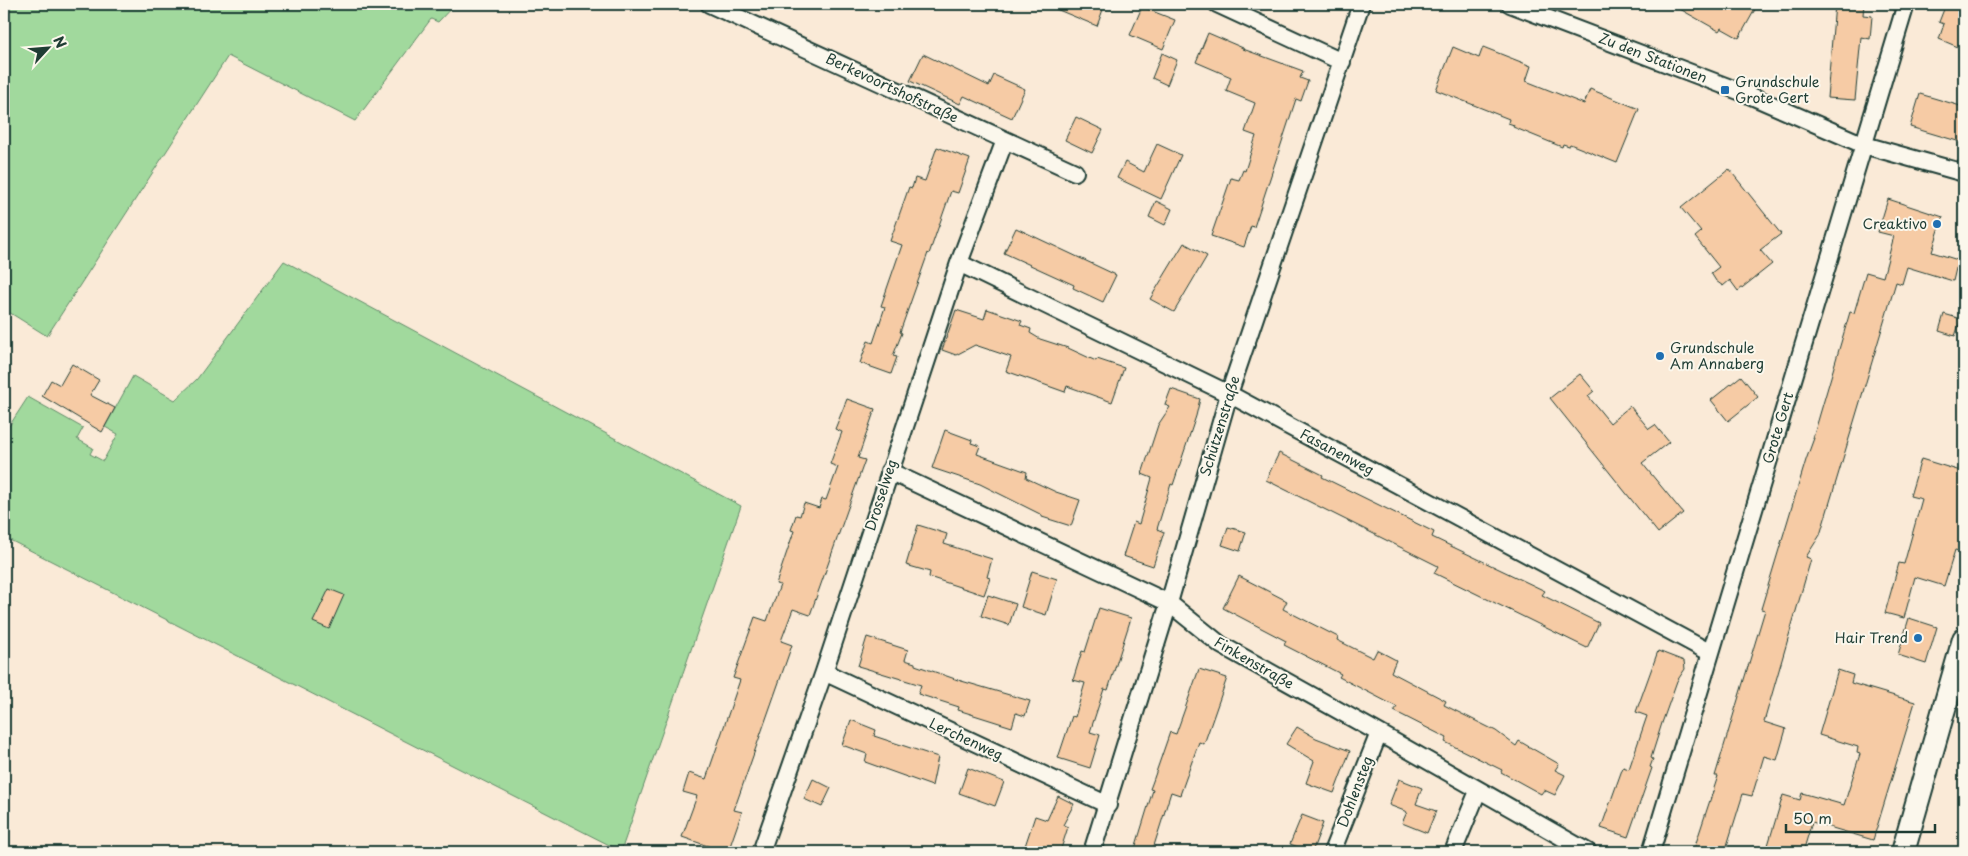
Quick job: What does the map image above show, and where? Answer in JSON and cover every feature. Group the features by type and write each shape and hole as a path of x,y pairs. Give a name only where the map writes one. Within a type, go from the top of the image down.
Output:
{"street":[{"name":"Berkevoortshofstraße","path":"709,4 1075,172"},
{"path":"1217,4 1342,62"},
{"name":"Schützenstraße","path":"1092,852 1169,603 1228,394 1361,4"},
{"name":"Zu den Stationen","path":"1510,4 1749,95 1864,145 1964,173"},
{"name":"Grote Gert","path":"1651,852 1709,652 1906,4"},
{"name":"Drosselweg","path":"761,852 824,672 959,263 1005,140"},
{"name":"Fasanenweg","path":"959,263 1228,394 1709,652"},
{"name":"Finkenstraße","path":"889,471 1169,603 1220,645 1588,852"},
{"path":"1903,852 1964,639"},
{"name":"Lerchenweg","path":"824,672 1108,805"},
{"name":"Dohlensteg","path":"1332,852 1379,733"},
{"path":"1453,852 1478,791"}],"green space":[{"path":"4,4 455,4 438,22 431,19 355,121 228,56 47,336 4,309"},
{"path":"284,261 741,506 621,851 4,537 4,434 28,397 83,428 77,439 93,448 90,454 103,461 118,434 105,427 133,376 175,400 197,379"}],"building":[{"path":"1044,4 1105,4 1097,26"},
{"path":"1671,4 1758,4 1739,38 1721,28 1719,31"},
{"path":"1835,4 1864,4 1863,15 1872,16 1870,39 1861,37 1855,100 1827,98"},
{"path":"1946,4 1964,4 1964,32 1958,47 1939,39 1944,24 1939,22"},
{"path":"1142,7 1175,20 1163,49 1130,35"},
{"path":"1208,33 1243,49 1303,71 1300,78 1308,81 1301,101 1296,99 1254,227 1251,226 1244,247 1211,236 1231,178 1239,180 1243,170 1245,171 1256,136 1245,132 1255,103 1226,91 1231,77 1196,62"},
{"path":"1453,47 1479,58 1483,47 1531,66 1526,81 1584,104 1590,89 1639,109 1617,163 1570,144 1569,146 1563,144 1562,147 1513,127 1514,125 1508,123 1509,119 1436,90"},
{"path":"1162,53 1177,60 1167,85 1152,78"},
{"path":"923,54 989,86 994,75 1025,89 1012,118 964,96 960,104 910,81"},
{"path":"1920,94 1964,107 1964,143 1910,127"},
{"path":"1076,117 1103,130 1092,153 1065,140"},
{"path":"1157,144 1181,155 1161,199 1117,178 1125,162 1144,172"},
{"path":"937,147 970,159 958,193 951,191 928,253 900,332 902,333 893,356 897,357 891,374 860,363 868,341 873,343 885,307 881,306 902,245 890,241 909,187 912,188 915,178 925,181"},
{"path":"1729,169 1781,234 1760,250 1772,264 1738,291 1730,280 1723,286 1716,281 1711,273 1719,267 1695,237 1701,232 1681,208"},
{"path":"1888,199 1943,217 1932,252 1958,260 1953,281 1907,267 1902,284 1896,282 1820,535 1806,557 1811,559 1764,722 1786,729 1777,760 1764,756 1752,796 1743,794 1725,852 1693,852 1718,776 1715,776 1765,610 1761,609 1814,438 1850,312 1854,313 1866,272 1883,277 1894,236 1878,232"},
{"path":"1156,201 1172,209 1165,225 1149,217"},
{"path":"1016,228 1116,275 1103,302 1073,288 1074,285 1004,253"},
{"path":"1184,243 1207,256 1174,312 1150,299"},
{"path":"987,309 1022,321 1020,325 1031,329 1030,333 1040,339 1068,348 1096,361 1097,359 1124,368 1112,402 1067,386 1065,392 1006,371 1011,357 975,345 956,355 942,350 956,310 984,319"},
{"path":"1944,314 1961,319 1955,336 1939,331"},
{"path":"72,364 99,380 90,395 115,408 102,432 42,396 51,380 60,385"},
{"path":"1580,374 1594,391 1588,396 1610,423 1630,406 1649,429 1655,425 1669,442 1642,463 1683,513 1658,533 1550,398"},
{"path":"1741,376 1758,397 1728,421 1711,400"},
{"path":"1171,389 1200,399 1196,416 1157,529 1164,532 1153,566 1123,556 1134,522 1139,524 1152,478 1142,474 1158,425 1170,407 1165,405"},
{"path":"847,399 875,409 858,458 865,460 810,615 793,609 781,641 792,645 734,810 742,812 728,852 725,852 682,837 697,796 683,792 689,773 706,779 740,680 733,678 755,617 767,621 780,585 776,584 794,531 791,530 796,515 800,516 804,503 819,508 822,499 826,500 838,467 830,464 842,432 835,429"},
{"path":"945,430 972,440 971,443 980,446 977,454 1027,472 1026,478 1056,492 1080,500 1071,526 1042,517 1042,515 980,484 932,468"},
{"path":"1279,453 1323,475 1322,477 1434,532 1432,537 1545,591 1542,595 1599,623 1587,648 1434,573 1438,566 1266,480"},
{"path":"1921,459 1964,472 1964,531 1959,551 1955,550 1944,586 1915,577 1904,618 1885,613 1899,563 1904,564 1922,499 1910,496"},
{"path":"918,525 947,534 944,544 992,559 987,577 990,578 984,595 929,577 930,572 906,565"},
{"path":"1228,527 1246,532 1240,551 1222,545"},
{"path":"1032,571 1057,579 1046,615 1021,607"},
{"path":"1239,576 1287,601 1283,609 1338,637 1337,640 1373,658 1377,650 1396,660 1391,672 1446,701 1444,705 1496,731 1516,746 1519,741 1559,764 1555,770 1565,775 1555,795 1544,790 1541,794 1501,772 1502,770 1445,742 1447,738 1394,711 1397,707 1339,677 1341,674 1284,645 1286,641 1223,608"},
{"path":"329,589 344,595 329,629 313,622"},
{"path":"988,595 1016,604 1009,625 981,616"},
{"path":"1099,608 1131,618 1108,690 1104,689 1090,732 1100,735 1090,768 1058,758 1072,716 1075,717 1085,683 1073,680 1082,651 1085,652"},
{"path":"1909,618 1937,627 1926,664 1898,655"},
{"path":"867,637 908,650 905,660 915,663 915,665 1030,701 1025,716 1016,713 1012,727 958,710 959,707 918,694 921,685 858,666"},
{"path":"1658,651 1684,661 1685,669 1677,681 1662,723 1651,758 1653,759 1650,767 1652,768 1628,837 1601,828 1623,767 1629,769 1647,716 1636,712"},
{"path":"1199,669 1227,678 1204,744 1199,742 1180,795 1171,792 1152,852 1134,852 1153,790 1150,789 1170,732 1176,734"},
{"path":"1838,670 1853,675 1851,683 1915,702 1873,840 1812,822 1803,852 1766,852 1783,795 1800,800 1802,793 1844,805 1860,754 1857,753 1858,747 1819,735"},
{"path":"851,720 876,730 874,736 938,757 932,786 865,762 867,754 842,745"},
{"path":"1297,727 1316,738 1350,751 1334,793 1306,783 1314,761 1286,744"},
{"path":"968,768 1004,782 995,806 959,793"},
{"path":"813,779 831,788 822,807 804,799"},
{"path":"1399,779 1422,788 1416,804 1436,811 1427,833 1402,823 1407,812 1389,805"},
{"path":"1058,796 1074,804 1063,825 1068,827 1060,852 1023,852 1035,816 1047,820"},
{"path":"1302,815 1323,823 1312,852 1290,844"}],"place":[{"name":"Grundschule Grote Gert","path":"1725,90"},
{"name":"Creaktivo","path":"1937,224"},
{"name":"Grundschule Am Annaberg","path":"1660,356"},
{"name":"Hair Trend","path":"1918,638"}]}
